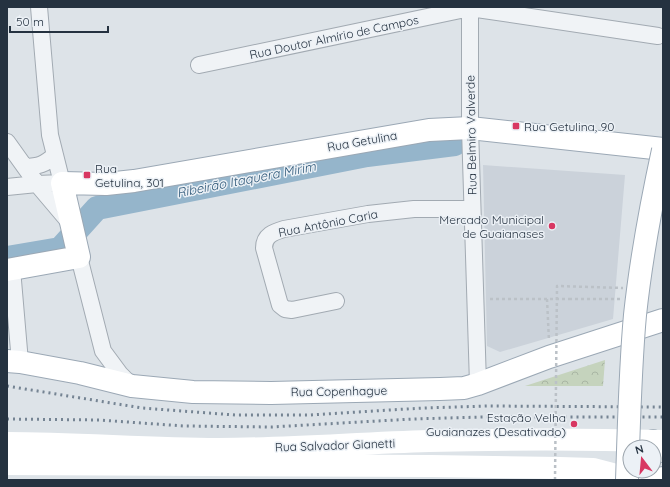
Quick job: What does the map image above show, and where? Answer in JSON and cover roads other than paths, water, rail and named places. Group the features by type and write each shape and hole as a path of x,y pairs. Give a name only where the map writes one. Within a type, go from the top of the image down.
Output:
{"main road":[{"name":"Rua Getulina","path":"62,183 106,184 134,181 429,130 470,128 663,149"},
{"path":"626,480 636,308 649,215 663,149"},
{"path":"10,270 75,240 62,183"},
{"path":"657,439 648,347 654,278 663,219"},
{"name":"Rua Copenhague","path":"13,362 80,373 132,386 193,392 271,393 464,388 549,357 663,320"},
{"name":"Rua Salvador Gianetti","path":"7,443 56,443 224,449 291,448 437,441 622,444"},
{"name":"Rua Salvador Gianetti","path":"7,464 96,472 431,466 560,468 593,470 636,480"}],"street":[{"path":"7,187 62,183 50,135 39,7"},
{"name":"Rua Doutor Almírio de Campos","path":"199,65 470,8 658,36"},
{"name":"Rua Belmiro Valverde","path":"470,8 470,128 478,384"},
{"path":"7,142 75,240 103,351 120,374 132,386"},
{"path":"25,167 43,165 54,155"},
{"name":"Rua Antônio Caria","path":"336,301 292,310 285,309 280,305 264,248 264,243 267,237 274,232 284,229 368,214 414,209 472,209"},
{"path":"10,270 13,362"},
{"path":"80,373 92,369 101,360 103,351"}],"waterway":[{"name":"Ribeirão Itaquera Mirim","path":"7,258 60,249 97,208 367,155 455,144"}],"railway":[{"path":"7,386 142,408 235,415 309,415 423,408 488,406 663,407"},
{"path":"7,419 99,420 184,426 271,427 413,419 482,417 663,417"}],"place":[{"name":"Rua Getulina, 90","path":"516,126"},
{"name":"Rua Getulina, 301","path":"87,175"},
{"name":"Mercado Municipal de Guaianases","path":"552,226"},
{"name":"Estação Velha Guaianazes (Desativado)","path":"574,424"}]}
